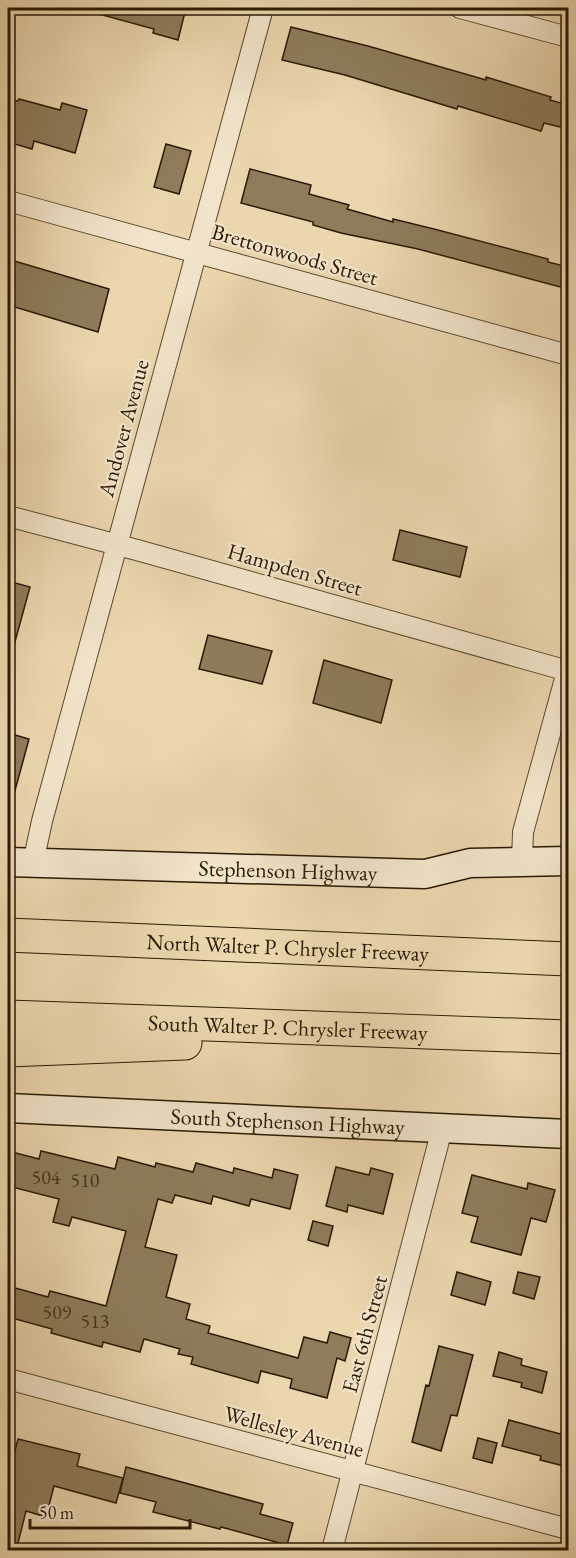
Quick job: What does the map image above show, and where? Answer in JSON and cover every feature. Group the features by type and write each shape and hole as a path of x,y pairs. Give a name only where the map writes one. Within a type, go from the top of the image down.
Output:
{"highway":[{"name":"North Walter P. Chrysler Freeway","path":"8,935 568,959"},
{"name":"South Walter P. Chrysler Freeway","path":"8,1017 568,1037"},
{"path":"8,1050 432,1033"}],"main road":[{"name":"Stephenson Highway","path":"20,862 425,874 470,863 568,861"},
{"name":"South Stephenson Highway","path":"8,1108 568,1134"}],"street":[{"name":"Andover Avenue","path":"20,862 42,821 263,8"},
{"path":"460,8 568,37"},
{"name":"Brettonwoods Street","path":"8,201 568,355"},
{"name":"Hampden Street","path":"8,516 568,670"},
{"path":"522,861 524,831 568,670"},
{"name":"East 6th Street","path":"332,1551 441,1129"},
{"name":"Wellesley Avenue","path":"8,1379 568,1529"}],"building":[{"path":"95,8 186,8 178,40 153,33 154,29 95,13"},
{"path":"291,27 368,46 486,80 486,77 551,97 550,100 568,105 568,129 544,123 541,131 458,106 457,109 345,75 282,60"},
{"path":"8,99 18,101 19,99 60,110 62,103 87,110 75,153 34,141 32,149 8,142"},
{"path":"166,144 191,151 179,194 154,187"},
{"path":"250,169 311,185 309,194 349,205 347,209 548,259 548,262 568,267 568,289 418,249 341,233 313,225 313,222 241,203"},
{"path":"11,260 109,289 98,332 8,305 8,274"},
{"path":"400,530 467,547 460,577 393,560"},
{"path":"8,581 30,587 13,649 8,649"},
{"path":"208,635 272,651 262,684 199,669"},
{"path":"324,660 392,680 381,723 313,703"},
{"path":"8,733 29,739 13,798 8,797"},
{"path":"8,1151 39,1159 41,1151 115,1169 118,1157 155,1167 156,1163 193,1172 196,1163 233,1173 234,1168 272,1178 274,1169 298,1175 290,1209 251,1199 249,1206 213,1196 211,1204 175,1195 172,1203 158,1199 145,1247 177,1255 166,1297 190,1304 186,1319 210,1326 208,1333 298,1358 304,1337 327,1343 330,1332 351,1338 345,1361 337,1358 327,1398 290,1388 292,1379 261,1371 258,1383 191,1364 193,1357 178,1354 180,1349 144,1339 140,1352 103,1342 102,1347 51,1333 52,1329 8,1317 8,1286 48,1297 50,1291 106,1306 126,1231 72,1217 69,1226 53,1222 59,1199 8,1186"},
{"path":"336,1167 369,1175 371,1168 393,1174 383,1214 348,1205 347,1212 326,1206"},
{"path":"472,1175 527,1189 528,1183 555,1190 546,1222 531,1218 521,1255 471,1242 478,1217 462,1213"},
{"path":"313,1221 333,1226 328,1246 308,1240"},
{"path":"457,1272 491,1282 485,1305 451,1295"},
{"path":"518,1272 540,1277 534,1299 513,1293"},
{"path":"439,1346 473,1355 457,1416 451,1415 441,1451 412,1442 426,1385 429,1386"},
{"path":"499,1352 522,1359 521,1365 547,1372 542,1393 521,1387 522,1383 493,1376"},
{"path":"509,1420 568,1436 568,1467 540,1460 541,1456 502,1446"},
{"path":"478,1438 497,1443 492,1463 473,1458"},
{"path":"18,1439 80,1454 77,1466 123,1478 116,1503 54,1486 46,1517 26,1511 16,1551 8,1551 8,1478"},
{"path":"126,1467 263,1504 260,1514 293,1523 287,1545 153,1512 156,1502 120,1493"}]}
